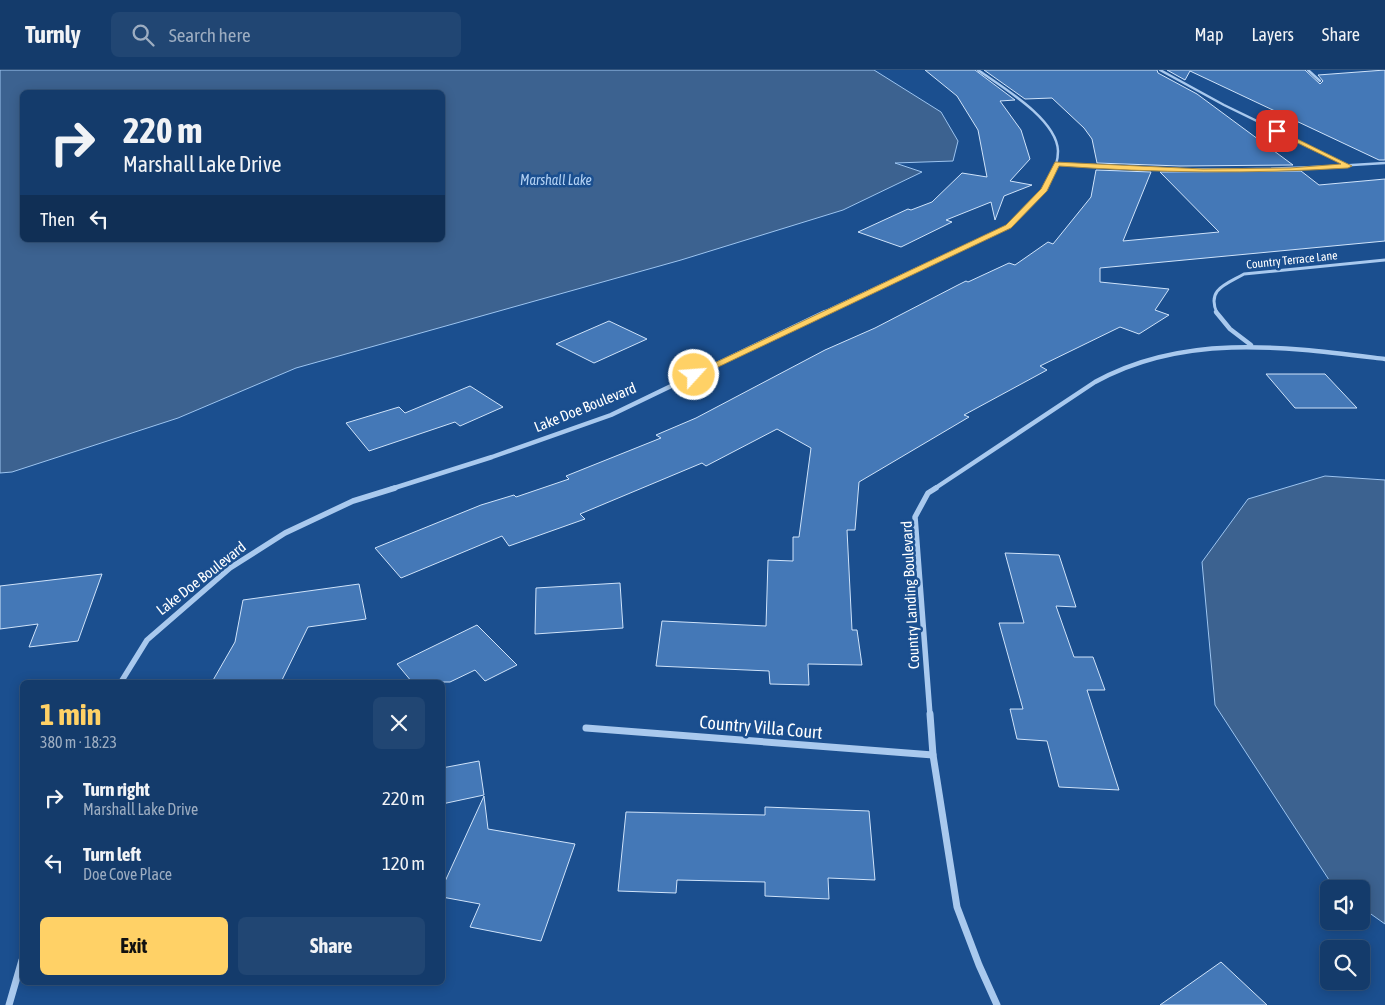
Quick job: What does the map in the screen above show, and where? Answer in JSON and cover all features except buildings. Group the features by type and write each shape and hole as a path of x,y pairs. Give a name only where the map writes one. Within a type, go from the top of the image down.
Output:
{"street":[{"path":"978,70 1028,105 1042,120 1052,134 1058,149 1057,164 1124,169 1203,171 1281,170 1385,163"},
{"path":"1160,70 1224,105 1348,166"},
{"path":"1308,70 1320,81"},
{"name":"Lake Doe Boulevard","path":"122,680 147,640 230,568 285,533 352,501 492,457 611,415 1008,226 1044,190 1057,164"},
{"name":"Country Terrace Lane","path":"1251,346 1217,316 1214,302 1217,291 1230,281 1244,274 1385,260"},
{"name":"Country Landing Boulevard","path":"997,1005 979,965 958,907 933,755 915,525 915,517 928,494 1095,382 1120,368 1141,361 1204,350 1251,346 1302,349 1385,359"},
{"name":"Country Villa Court","path":"586,728 933,755"},
{"path":"9,1005 20,967"}],"water":[{"name":"Marshall Lake","path":"0,70 874,70 941,112 958,141 953,161 895,163 922,172 843,210 681,260 296,368 178,418 12,472 0,473"},
{"path":"1325,476 1385,480 1385,924 1370,913 1370,880 1329,880 1215,705 1202,562 1248,499"}],"route":[{"path":"694,375 1008,226 1044,190 1057,164 1124,169 1203,171 1290,170 1348,166 1277,131"}]}
